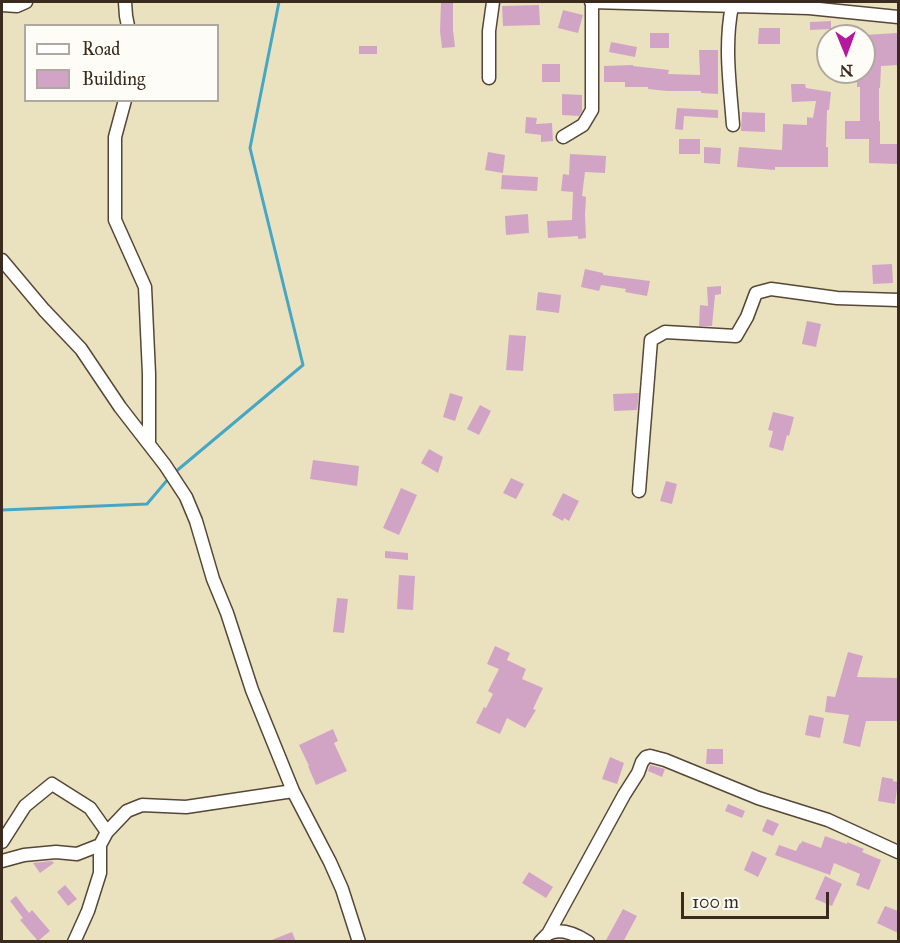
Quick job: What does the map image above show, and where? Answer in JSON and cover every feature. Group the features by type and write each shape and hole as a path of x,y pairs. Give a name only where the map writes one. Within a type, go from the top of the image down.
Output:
{"street":[{"path":"2,4 17,6 26,2"},
{"path":"125,2 128,24"},
{"path":"489,78 489,31 494,2"},
{"path":"563,137 583,125 592,110 592,2 809,8 898,17"},
{"path":"732,6 727,56 733,125"},
{"path":"124,102 115,137 115,220 145,287 149,443"},
{"path":"2,260 81,349 186,497 252,690 292,790 342,889 359,942"},
{"path":"639,491 651,340 665,332 736,336 747,317 756,293 771,289 837,298 898,300"},
{"path":"544,938 638,773 642,762 650,756 758,798 828,820 898,852"},
{"path":"2,842 25,806 52,784 90,808 107,832"},
{"path":"74,942 88,911 100,873 100,845 107,832 127,811 142,805 186,807 292,790"},
{"path":"2,861 24,855 56,852 77,854 100,845"},
{"path":"544,938 562,932 581,937 588,942"}],"building":[{"path":"441,2 453,2 455,47 442,48"},
{"path":"539,5 540,25 503,26 502,6"},
{"path":"563,10 583,15 578,33 558,28"},
{"path":"831,21 831,24 816,24 816,30 810,30 810,22"},
{"path":"759,28 780,28 780,44 758,44"},
{"path":"650,33 669,33 669,48 650,48"},
{"path":"897,33 898,65 881,66 879,121 880,144 898,144 898,164 869,163 869,139 845,139 845,121 860,121 860,87 857,87 857,84 876,84 876,34"},
{"path":"611,42 637,47 635,57 609,52"},
{"path":"359,46 377,46 377,54 359,54"},
{"path":"699,50 718,50 718,94 625,87 625,82 604,82 604,66 633,65 669,70 668,74 700,75"},
{"path":"542,64 560,64 560,82 542,82"},
{"path":"791,84 805,84 806,88 831,92 829,110 827,110 828,167 775,167 775,170 737,167 739,147 782,150 783,124 807,125 807,117 813,118 816,101 792,102"},
{"path":"562,94 582,95 582,111 579,116 562,115"},
{"path":"677,108 718,110 718,118 684,116 683,130 675,129"},
{"path":"742,112 765,113 765,132 741,131"},
{"path":"526,117 537,118 536,124 552,123 553,141 541,142 541,135 525,133"},
{"path":"679,139 700,139 700,154 679,154"},
{"path":"704,147 721,148 720,164 704,163"},
{"path":"488,152 505,155 503,173 485,170"},
{"path":"570,154 606,156 605,173 585,172 582,196 586,197 586,238 578,239 578,236 548,238 547,221 572,220 573,192 561,191 563,174 569,175"},
{"path":"502,175 538,177 537,191 501,189"},
{"path":"528,214 529,233 506,235 505,216"},
{"path":"892,264 893,283 873,284 872,265"},
{"path":"585,269 603,273 603,275 650,281 647,296 625,292 626,289 601,285 599,291 581,287"},
{"path":"721,286 721,294 715,295 712,326 699,326 700,305 708,306 707,287"},
{"path":"538,292 561,295 559,313 536,310"},
{"path":"807,321 821,324 816,347 802,344"},
{"path":"509,335 526,336 523,371 506,370"},
{"path":"450,393 463,397 455,421 443,417"},
{"path":"639,393 637,410 614,411 613,394"},
{"path":"480,405 491,411 479,435 467,429"},
{"path":"773,412 794,417 783,451 769,447 773,431 768,430"},
{"path":"429,449 443,457 438,473 421,463"},
{"path":"313,460 359,466 357,486 310,479"},
{"path":"511,478 524,484 516,499 503,493"},
{"path":"666,481 677,484 672,504 660,501"},
{"path":"401,488 417,495 399,535 383,528"},
{"path":"563,493 579,501 569,521 564,518 563,521 552,515"},
{"path":"385,551 408,553 408,560 385,558"},
{"path":"399,575 415,576 413,610 397,609"},
{"path":"337,598 348,599 344,633 333,632"},
{"path":"495,646 510,653 507,660 526,669 522,679 543,688 533,709 536,710 525,728 507,718 500,734 476,723 493,694 488,691 499,669 487,664"},
{"path":"848,652 863,656 857,677 898,678 898,721 866,721 860,747 843,743 849,715 825,712 827,696 835,697"},
{"path":"809,715 824,718 820,738 805,735"},
{"path":"333,729 338,741 334,743 347,771 316,785 299,745"},
{"path":"707,749 723,749 723,764 706,764"},
{"path":"610,757 624,763 617,784 602,779"},
{"path":"650,765 665,769 662,777 648,771"},
{"path":"882,777 898,782 895,804 878,801"},
{"path":"728,804 745,811 742,818 725,811"},
{"path":"767,819 779,824 773,836 762,831"},
{"path":"825,836 864,849 862,852 881,860 869,890 856,885 860,874 834,863 830,875 775,855 779,845 796,851 802,841 821,848"},
{"path":"752,851 767,858 758,877 744,870"},
{"path":"52,861 54,863 40,873 33,863"},
{"path":"529,872 553,887 546,898 522,883"},
{"path":"825,876 842,884 832,906 815,899"},
{"path":"65,885 77,899 68,906 57,892"},
{"path":"16,896 29,913 32,910 50,931 38,941 20,920 23,918 10,901"},
{"path":"885,906 898,911 898,933 877,923"},
{"path":"623,909 637,916 623,942 605,942"},
{"path":"292,932 296,942 269,942 269,941"}],"waterway":[{"path":"174,473 303,365 250,148 279,2"},
{"path":"2,510 147,504 169,478"}]}
